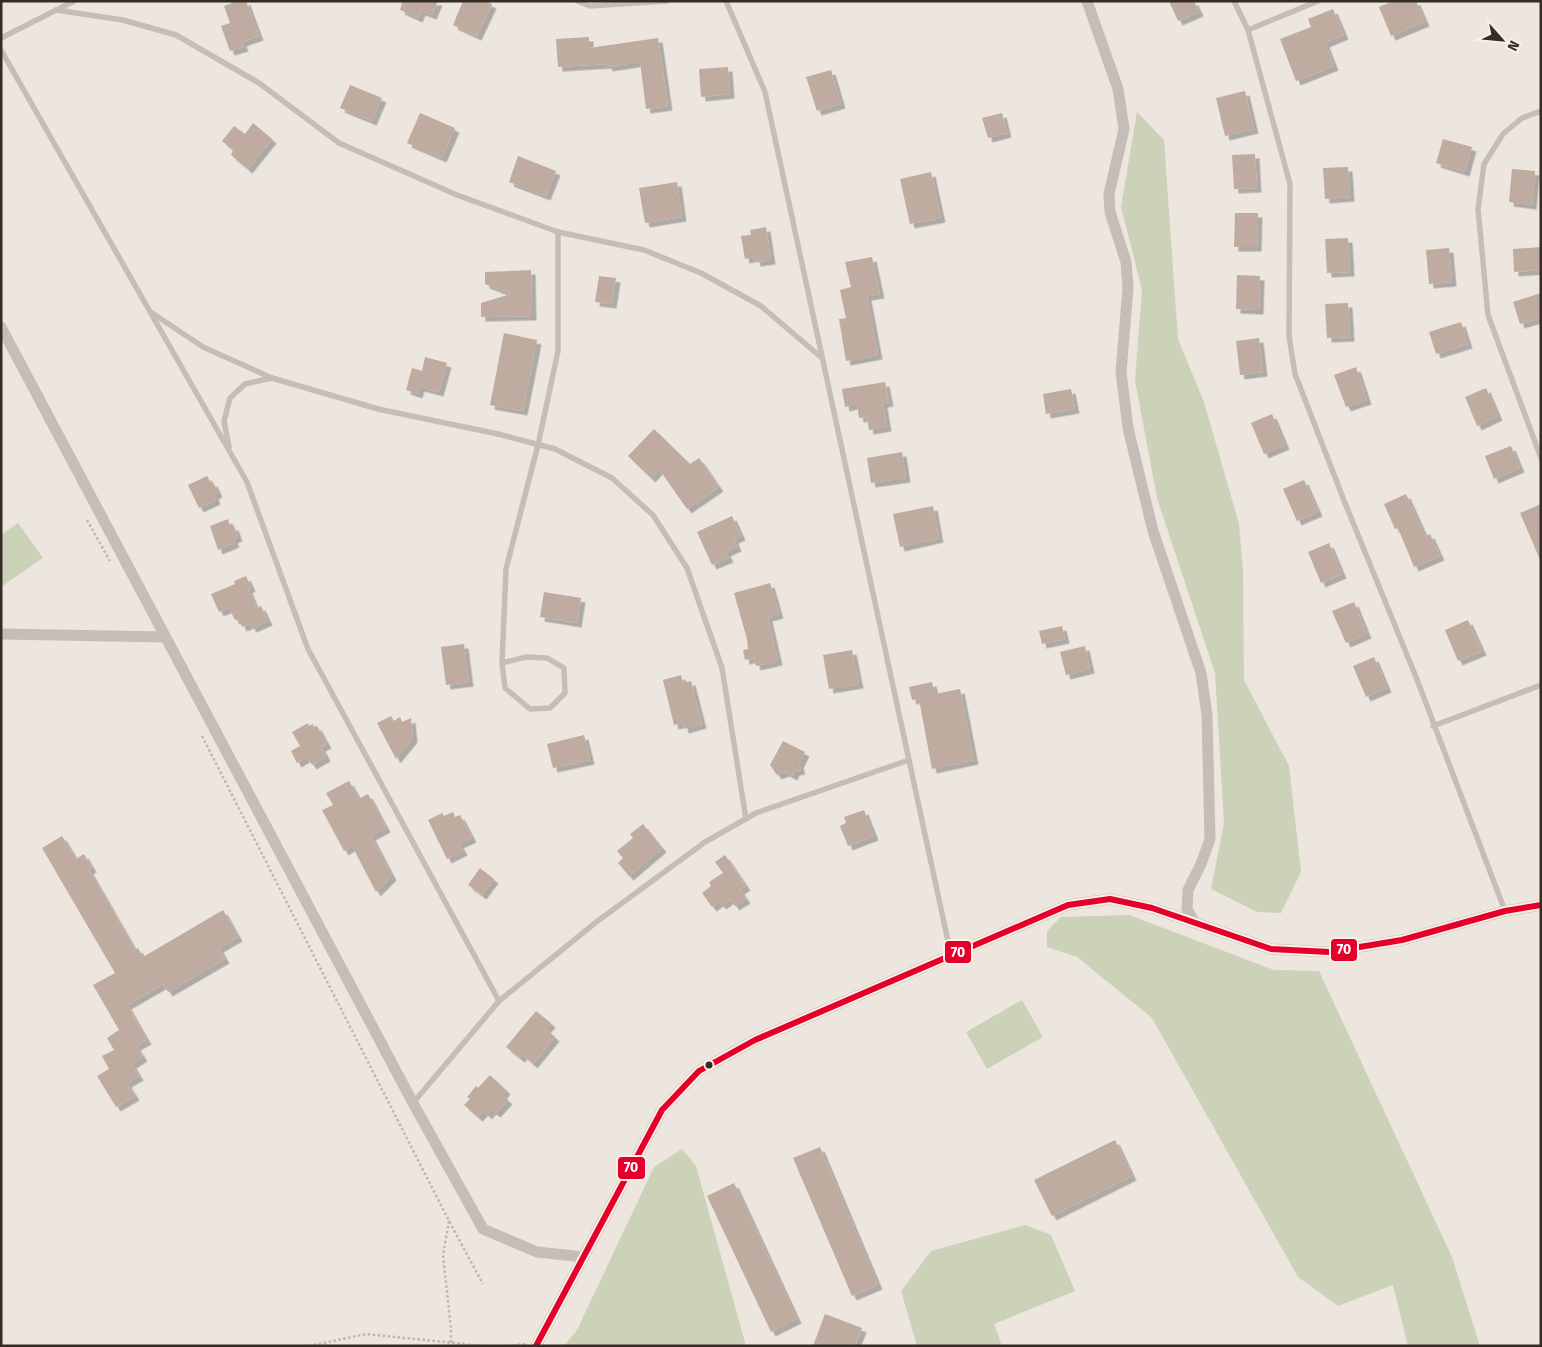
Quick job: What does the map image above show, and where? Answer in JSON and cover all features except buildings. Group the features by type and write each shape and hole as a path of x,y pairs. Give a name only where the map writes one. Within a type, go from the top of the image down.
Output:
{"street":[{"path":"1088,1 1118,89 1124,129 1109,194 1110,212 1126,262 1128,288 1121,372 1128,428 1154,531 1202,673 1208,715 1210,839 1201,864 1188,890 1187,909 1195,923"},
{"path":"1,328 413,1103 483,1229 537,1252 584,1257"},
{"path":"1,634 165,637"},
{"path":"536,1346 662,1110 699,1071 755,1040 1068,905 1110,899 1152,908 1271,949 1329,952 1402,940 1505,911 1541,905"}],"lane":[{"path":"1,38 74,1"},
{"path":"577,1 590,6 668,1"},
{"path":"726,1 765,92 951,955"},
{"path":"1234,1 1248,30 1290,184 1289,336 1295,374 1344,503 1416,677 1433,726 1505,911"},
{"path":"1248,30 1318,1"},
{"path":"56,10 123,20 176,35 259,83 339,143 457,195 558,232 644,250 701,273 761,306 822,358"},
{"path":"1,50 247,482 308,649 499,1001"},
{"path":"1541,111 1522,118 1503,134 1484,164 1478,209 1488,315 1541,458"},
{"path":"502,663 526,657 547,658 564,668 565,693 550,708 530,709 505,688 502,663 506,569 538,445 558,351 558,232"},
{"path":"150,312 203,347 272,378 378,409 498,434 555,449 612,478 653,515 687,568 722,668 746,819"},
{"path":"230,452 224,421 230,398 245,384 272,378"},
{"path":"1433,726 1541,685"},
{"path":"413,1103 499,1001 603,917 705,842 756,813 909,760"}],"path":[{"path":"87,520 110,562"},
{"path":"201,734 449,1221 483,1284"},
{"path":"449,1221 443,1255 451,1344"},
{"path":"309,1346 366,1334 483,1346"}],"green space":[{"path":"1137,112 1164,140 1178,339 1204,402 1239,524 1243,571 1244,680 1289,766 1301,872 1281,913 1257,912 1211,889 1224,823 1215,673 1157,498 1135,380 1142,290 1121,207"},
{"path":"18,523 43,558 1,587 1,535"},
{"path":"1129,915 1274,970 1319,971 1452,1257 1480,1346 1408,1346 1393,1285 1338,1306 1298,1277 1152,1018 1077,957 1047,947 1047,931 1061,917"},
{"path":"1022,1000 1043,1037 987,1069 966,1032"},
{"path":"682,1149 696,1166 746,1346 564,1346 577,1330 654,1167"},
{"path":"1025,1225 1051,1235 1075,1291 994,1324 1002,1346 917,1346 901,1291 931,1251"}],"transit line":[{"name":"70","path":"536,1346 662,1110 699,1071 755,1040 1068,905 1110,899 1152,908 1271,949 1329,952 1402,940 1505,911 1541,905"}]}
